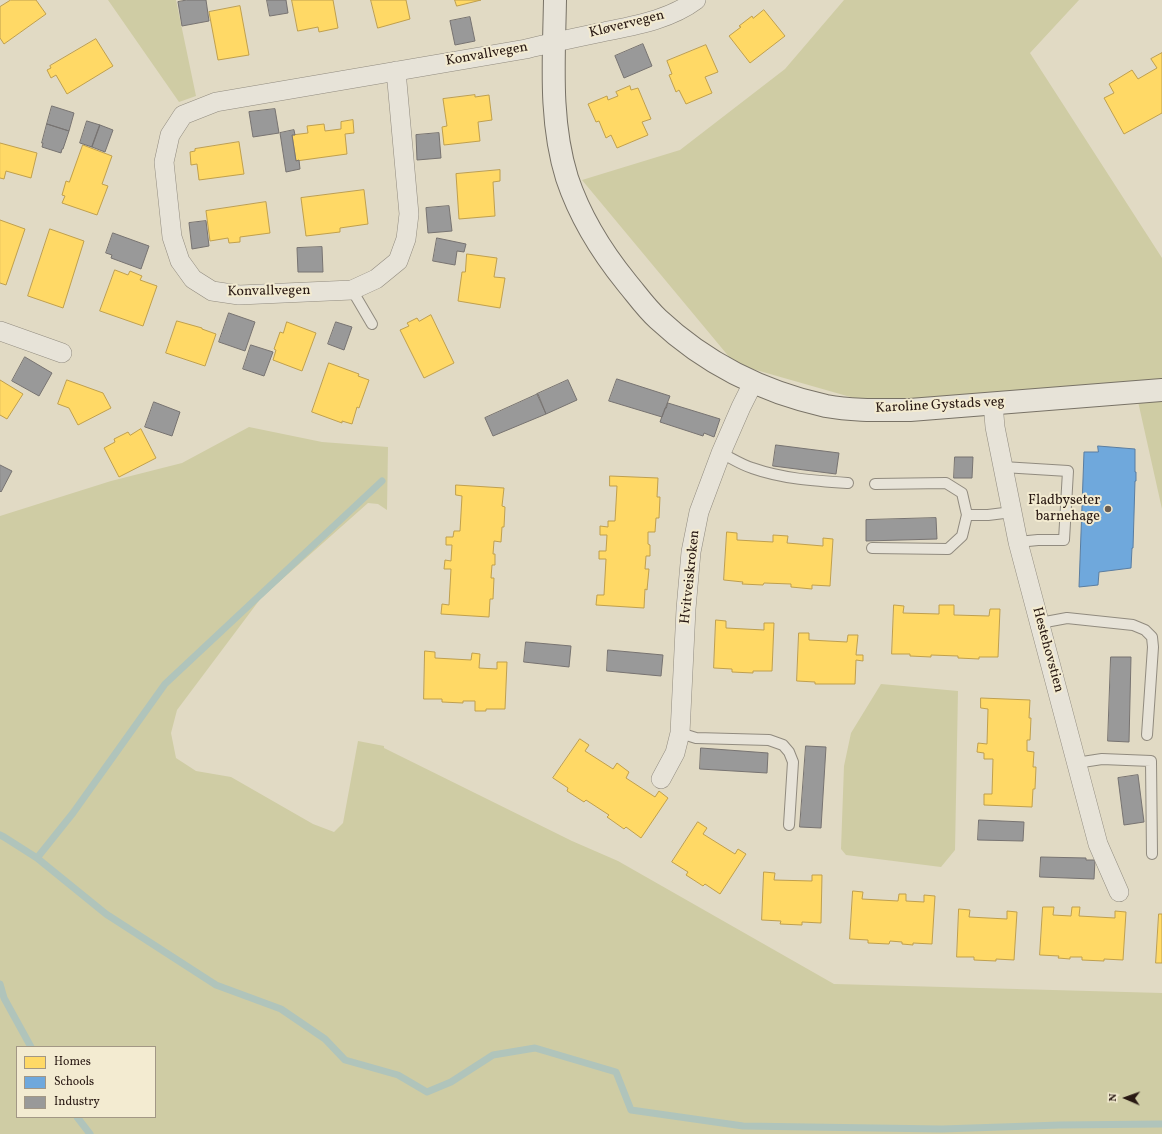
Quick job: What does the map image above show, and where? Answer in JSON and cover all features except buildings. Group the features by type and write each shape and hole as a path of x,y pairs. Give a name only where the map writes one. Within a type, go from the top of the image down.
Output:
{"street":[{"name":"Karoline Gystads veg","path":"555,0 554,95 558,134 567,177 581,215 596,242 615,269 656,318 685,343 705,357 753,383 792,397 827,406 868,410 910,410 1162,390"},
{"name":"Kløvervegen","path":"554,42 642,23 668,15 696,0"},
{"name":"Konvallvegen","path":"396,71 409,214 406,239 398,261 376,280 352,290 239,295 212,291 193,279 180,262 172,237 164,162 170,135 183,115 216,102 396,71 526,49 554,42"},
{"path":"0,331 62,353"},
{"name":"Hvitveiskroken","path":"661,779 675,754 680,733 686,609 692,552 699,512 721,453 753,383"},
{"name":"Hestehovstien","path":"993,403 995,427 1018,542 1098,844 1119,892"}],"lane":[{"path":"352,290 372,324"},
{"path":"721,453 751,468 774,474 811,480 848,483"},
{"path":"1003,467 1068,470 1064,540 1018,542"},
{"path":"872,548 948,549 962,536 968,515 962,493 946,483 875,484"},
{"path":"968,515 988,515 1012,512"},
{"path":"1040,623 1067,618 1133,625 1146,630 1152,637 1153,647 1147,735"},
{"path":"680,733 696,738 769,740 783,745 790,752 793,762 789,825"},
{"path":"1076,763 1102,759 1151,761 1152,854"}],"shaded area":[{"path":"108,0 176,0 196,96 179,102"},
{"path":"844,0 1079,0 1030,53 1162,258 1162,509 1137,397 903,412 735,364 582,180 680,150 785,69"},
{"path":"249,427 322,442 388,447 387,510 378,504 368,503 261,598 177,710 171,733 176,758 196,771 231,777 313,824 334,832 343,823 358,741 384,746 384,748 572,841 618,861 834,984 1162,993 1162,1134 0,1134 0,516 111,481 182,463"},
{"path":"881,684 958,691 955,850 941,867 846,855 841,849 844,766 851,733"}],"waterway":[{"path":"37,858 73,813 165,684 382,481"},
{"path":"0,835 37,858 106,914 216,985 281,1009 325,1039 345,1060 398,1075 427,1092 451,1082 493,1055 535,1048 616,1072 631,1110 743,1126 942,1129 1060,1125 1162,1124"},
{"path":"0,984 4,998 30,1046"},
{"path":"78,1118 90,1134"}],"place":[{"name":"Fladbyseter barnehage","path":"1108,509"}]}
